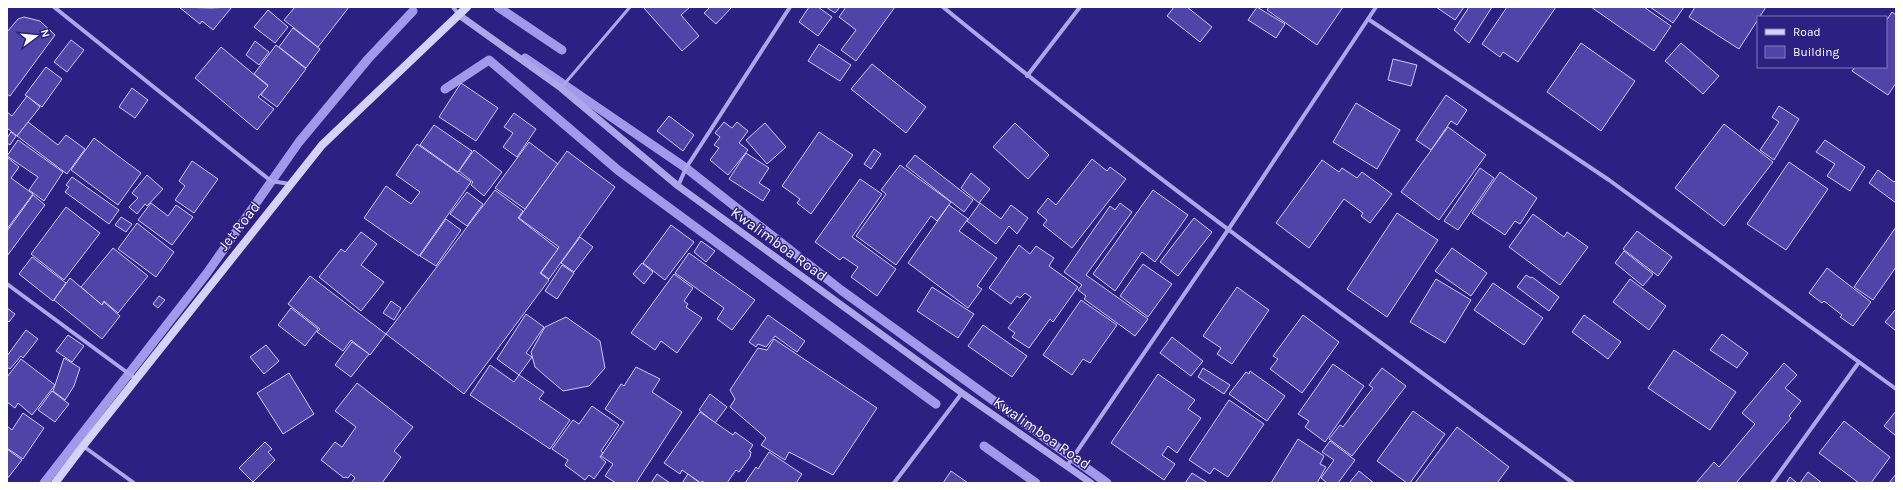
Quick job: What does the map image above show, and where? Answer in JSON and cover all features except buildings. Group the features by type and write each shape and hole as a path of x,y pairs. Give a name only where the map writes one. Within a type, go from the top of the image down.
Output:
{"main road":[{"name":"Jet Road","path":"55,483 322,145 467,7"}],"street":[{"path":"54,7 271,181 291,184"},
{"path":"453,7 459,15"},
{"path":"678,186 686,168 790,7"},
{"path":"943,7 1027,76 1228,230 1573,483"},
{"path":"1027,76 1080,7"},
{"path":"1067,466 1228,230 1376,7"},
{"name":"Kwalimboa Road","path":"459,15 561,88 678,186 962,393 1091,483"},
{"path":"1368,19 1609,180 1896,389"},
{"path":"7,284 136,379"},
{"path":"1772,483 1860,362"},
{"path":"894,483 962,393"},
{"path":"83,446 134,483"}],"lane":[{"path":"561,88 630,7"}],"waterway":[{"path":"498,7 562,50"},
{"path":"44,483 207,273 299,142 368,59 413,11"},
{"path":"525,58 686,168 841,290 1107,483"},
{"path":"445,89 489,60 619,171 936,404"},
{"path":"984,446 1036,483"}]}
